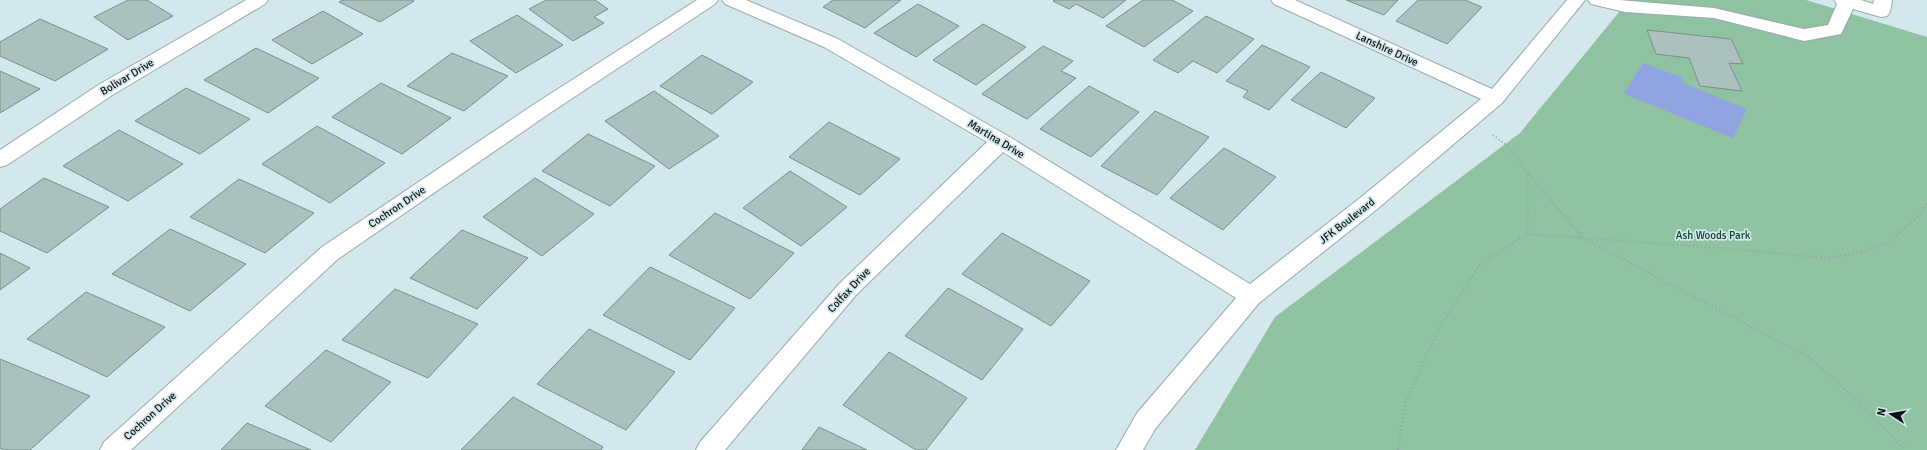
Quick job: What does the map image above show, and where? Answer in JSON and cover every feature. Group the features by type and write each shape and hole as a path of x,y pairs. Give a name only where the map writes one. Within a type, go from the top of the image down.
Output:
{"street":[{"name":"Bolivar Drive","path":"0,160 107,89 259,0"},
{"name":"Cochron Drive","path":"112,450 330,253 542,108 709,0"},
{"name":"Martina Drive","path":"731,0 831,43 1001,141 1250,296"},
{"name":"Lanshire Drive","path":"1280,0 1495,98"},
{"name":"JFK Boulevard","path":"1129,450 1146,421 1250,296 1368,204 1495,98 1576,0"},
{"path":"1597,0 1625,7 1714,13 1804,36 1835,30 1845,1 1882,6"},
{"name":"Colfax Drive","path":"709,450 848,289 1001,141"}],"path":[{"path":"1470,118 1505,144 1583,238 1808,357 1858,401 1905,450"},
{"path":"1527,234 1528,173"},
{"path":"1398,450 1405,404 1439,328 1481,263 1527,234 1826,258 1863,252 1888,242 1921,214 1927,203"}],"green space":[{"name":"Ash Woods Park","path":"1629,0 1806,0 1927,37 1927,450 1195,450 1275,317 1520,133"}],"water":[{"path":"1643,63 1683,78 1681,82 1747,109 1733,138 1624,94"}],"building":[{"path":"128,0 147,0 173,16 128,40 94,17"},
{"path":"343,0 414,1 380,22 339,2"},
{"path":"546,0 595,0 608,9 594,17 604,23 573,41 529,9"},
{"path":"833,0 901,0 865,28 823,7"},
{"path":"1126,0 1103,18 1076,4 1069,9 1053,1"},
{"path":"1143,0 1172,0 1193,11 1144,47 1106,26"},
{"path":"1346,0 1398,0 1384,15"},
{"path":"1418,0 1465,0 1482,7 1447,44 1396,21"},
{"path":"918,4 959,26 916,57 874,33"},
{"path":"323,11 363,34 312,64 272,40"},
{"path":"517,15 563,45 516,73 470,41"},
{"path":"1206,16 1254,39 1217,73 1193,61 1178,73 1153,60"},
{"path":"40,19 108,49 55,81 0,56 0,42"},
{"path":"983,24 1026,47 976,85 933,60"},
{"path":"1647,30 1731,39 1743,64 1729,63 1742,91 1700,86 1689,58 1656,54"},
{"path":"1262,45 1310,67 1269,110 1243,97 1248,91 1226,81"},
{"path":"1043,46 1073,61 1061,71 1076,78 1027,119 982,94"},
{"path":"256,48 319,78 268,113 204,80"},
{"path":"452,53 508,76 464,111 407,86"},
{"path":"702,55 753,82 712,114 660,86"},
{"path":"0,71 40,89 0,113"},
{"path":"1321,72 1375,98 1346,128 1291,100"},
{"path":"381,83 451,118 402,154 332,117"},
{"path":"1089,86 1139,112 1091,157 1040,129"},
{"path":"186,88 250,119 200,154 135,121"},
{"path":"654,91 719,136 669,169 605,121"},
{"path":"1155,111 1209,137 1157,195 1101,166"},
{"path":"829,122 900,159 860,195 789,157"},
{"path":"317,126 385,163 330,203 262,164"},
{"path":"119,130 183,164 128,201 63,166"},
{"path":"588,134 655,166 610,206 542,171"},
{"path":"1224,148 1276,177 1223,230 1170,198"},
{"path":"790,171 847,207 801,246 743,208"},
{"path":"44,178 109,207 47,253 0,231 0,209"},
{"path":"535,178 594,214 542,256 483,217"},
{"path":"239,179 314,213 265,253 190,217"},
{"path":"715,213 794,253 750,299 669,255"},
{"path":"170,229 246,264 190,311 112,274"},
{"path":"462,230 528,258 477,309 410,278"},
{"path":"1002,233 1090,281 1051,326 962,274"},
{"path":"0,253 30,268 0,290"},
{"path":"650,267 735,308 690,360 603,315"},
{"path":"948,288 1023,329 982,380 905,336"},
{"path":"395,289 478,324 428,378 342,340"},
{"path":"86,292 165,327 107,377 27,339"},
{"path":"589,329 675,372 626,430 537,384"},
{"path":"326,350 391,382 331,442 265,406"},
{"path":"889,352 967,398 926,450 916,450 843,405"},
{"path":"0,359 90,396 30,450 4,450 0,448"},
{"path":"513,397 603,447 601,450 461,450"},
{"path":"247,423 311,450 221,450"},
{"path":"819,427 867,450 802,450"}]}
